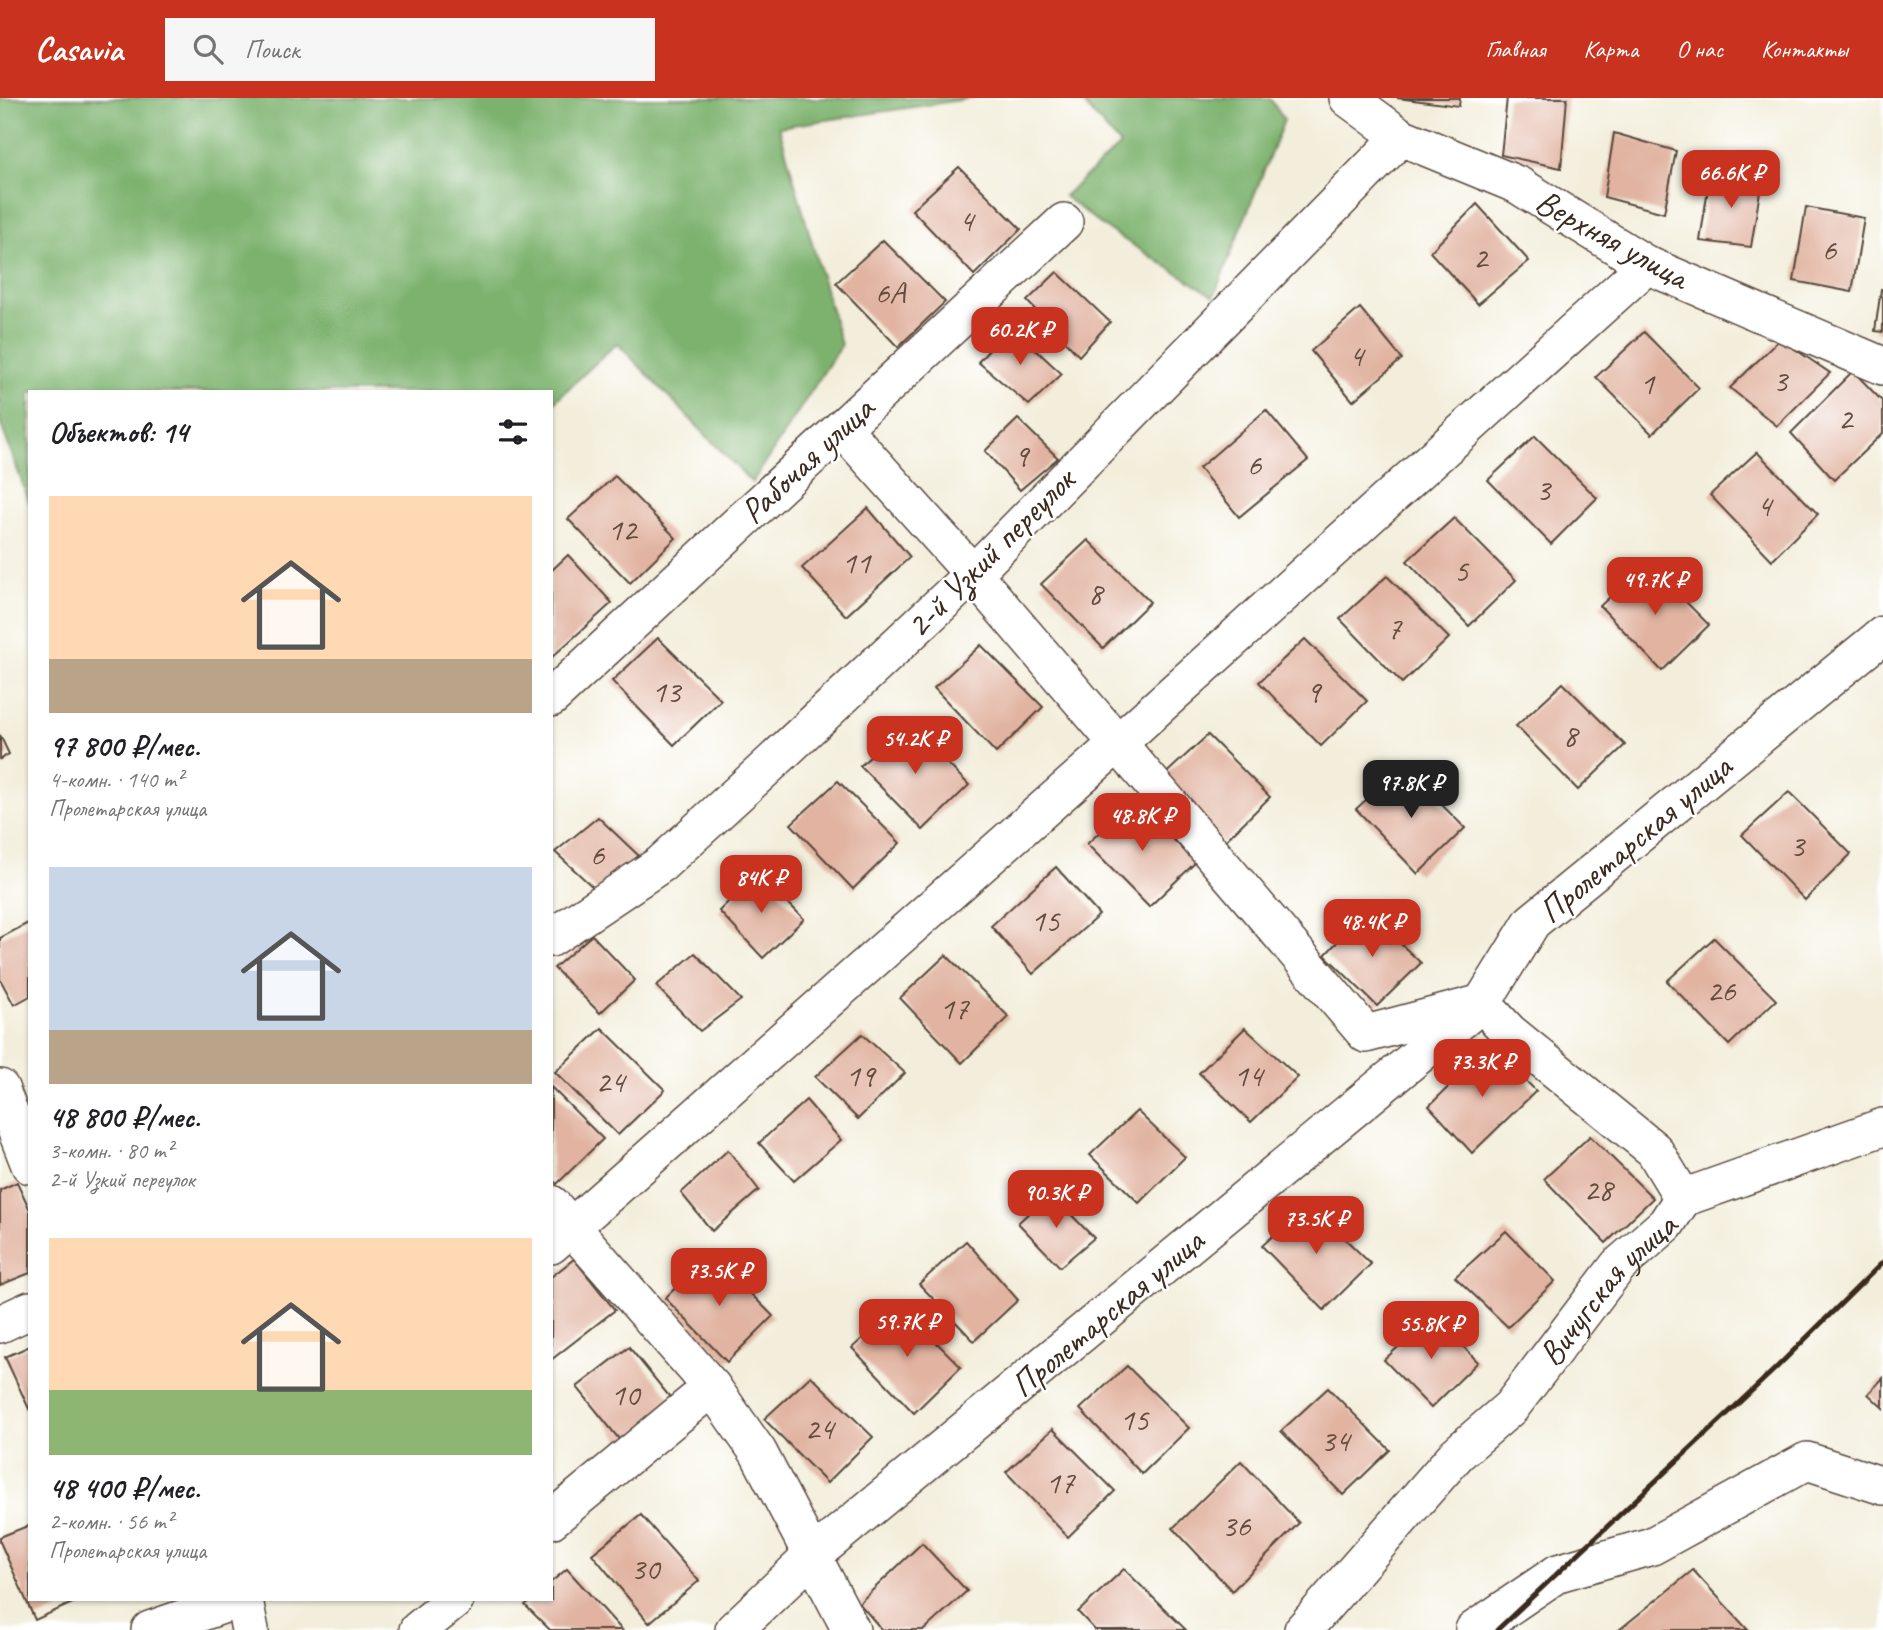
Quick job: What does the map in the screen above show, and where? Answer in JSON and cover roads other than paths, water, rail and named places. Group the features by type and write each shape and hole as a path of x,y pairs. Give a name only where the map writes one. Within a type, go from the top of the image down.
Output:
{"street":[{"name":"Верхняя улица","path":"1348,98 1401,137 1518,185 1647,265 1883,366"},
{"name":"2-й Узкий переулок","path":"553,937 661,864 973,574 1401,137"},
{"name":"Рабочая улица","path":"553,696 1064,222"},
{"path":"851,1630 758,1452 712,1387 558,1225 1116,745 1647,265"},
{"path":"842,428 973,574 1116,745 1366,1034 1482,1003 1509,1032 1654,1150 1683,1198"},
{"name":"Пролетарская улица","path":"734,1630 812,1556 1482,1003 1532,922 1883,635"},
{"path":"0,1088 28,1160"},
{"name":"Вичугская улица","path":"1303,1630 1457,1454 1511,1407 1618,1266 1666,1224 1683,1198 1883,1127"},
{"path":"0,1324 28,1311"},
{"path":"553,1518 712,1387"},
{"path":"1474,1630 1558,1573 1652,1546 1807,1461 1883,1486"},
{"path":"150,1630 233,1601"},
{"path":"244,1601 250,1630"},
{"path":"418,1630 454,1601"}],"railway":[{"path":"1497,1630 1776,1368 1883,1262"}]}
